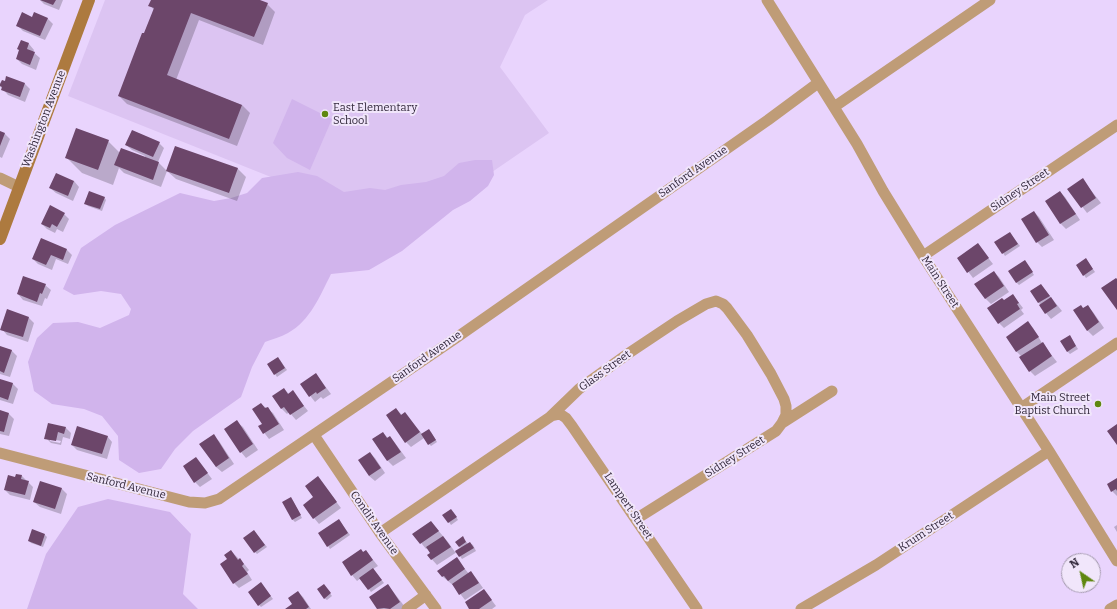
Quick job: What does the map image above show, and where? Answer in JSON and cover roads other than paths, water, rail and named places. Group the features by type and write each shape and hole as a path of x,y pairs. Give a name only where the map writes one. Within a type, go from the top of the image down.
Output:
{"main road":[{"name":"Washington Avenue","path":"0,239 89,0"}],"street":[{"name":"Main Street","path":"767,0 923,256 1049,451 1117,561"},
{"path":"834,108 990,0"},
{"name":"Sanford Avenue","path":"0,453 189,502 205,503 219,500 762,124 818,83"},
{"name":"Sidney Street","path":"923,256 1117,125"},
{"path":"0,178 19,186"},
{"name":"Glass Street","path":"380,533 551,416 579,389 629,353 676,321 706,304 716,301 723,304 727,308 771,374 786,406 786,415 782,423"},
{"path":"1021,408 1117,343"},
{"name":"Sidney Street","path":"636,519 776,431 782,423 832,391"},
{"name":"Lampert Street","path":"551,416 560,414 566,418 697,609"},
{"name":"Condit Avenue","path":"314,435 380,533 436,609"},
{"name":"Krum Street","path":"801,609 876,565 1049,451"},
{"path":"407,609 426,595"},
{"path":"1110,609 1117,605"}],"place":[{"name":"East Elementary School","path":"325,114"},
{"name":"Main Street Baptist Church","path":"1098,404"}]}
